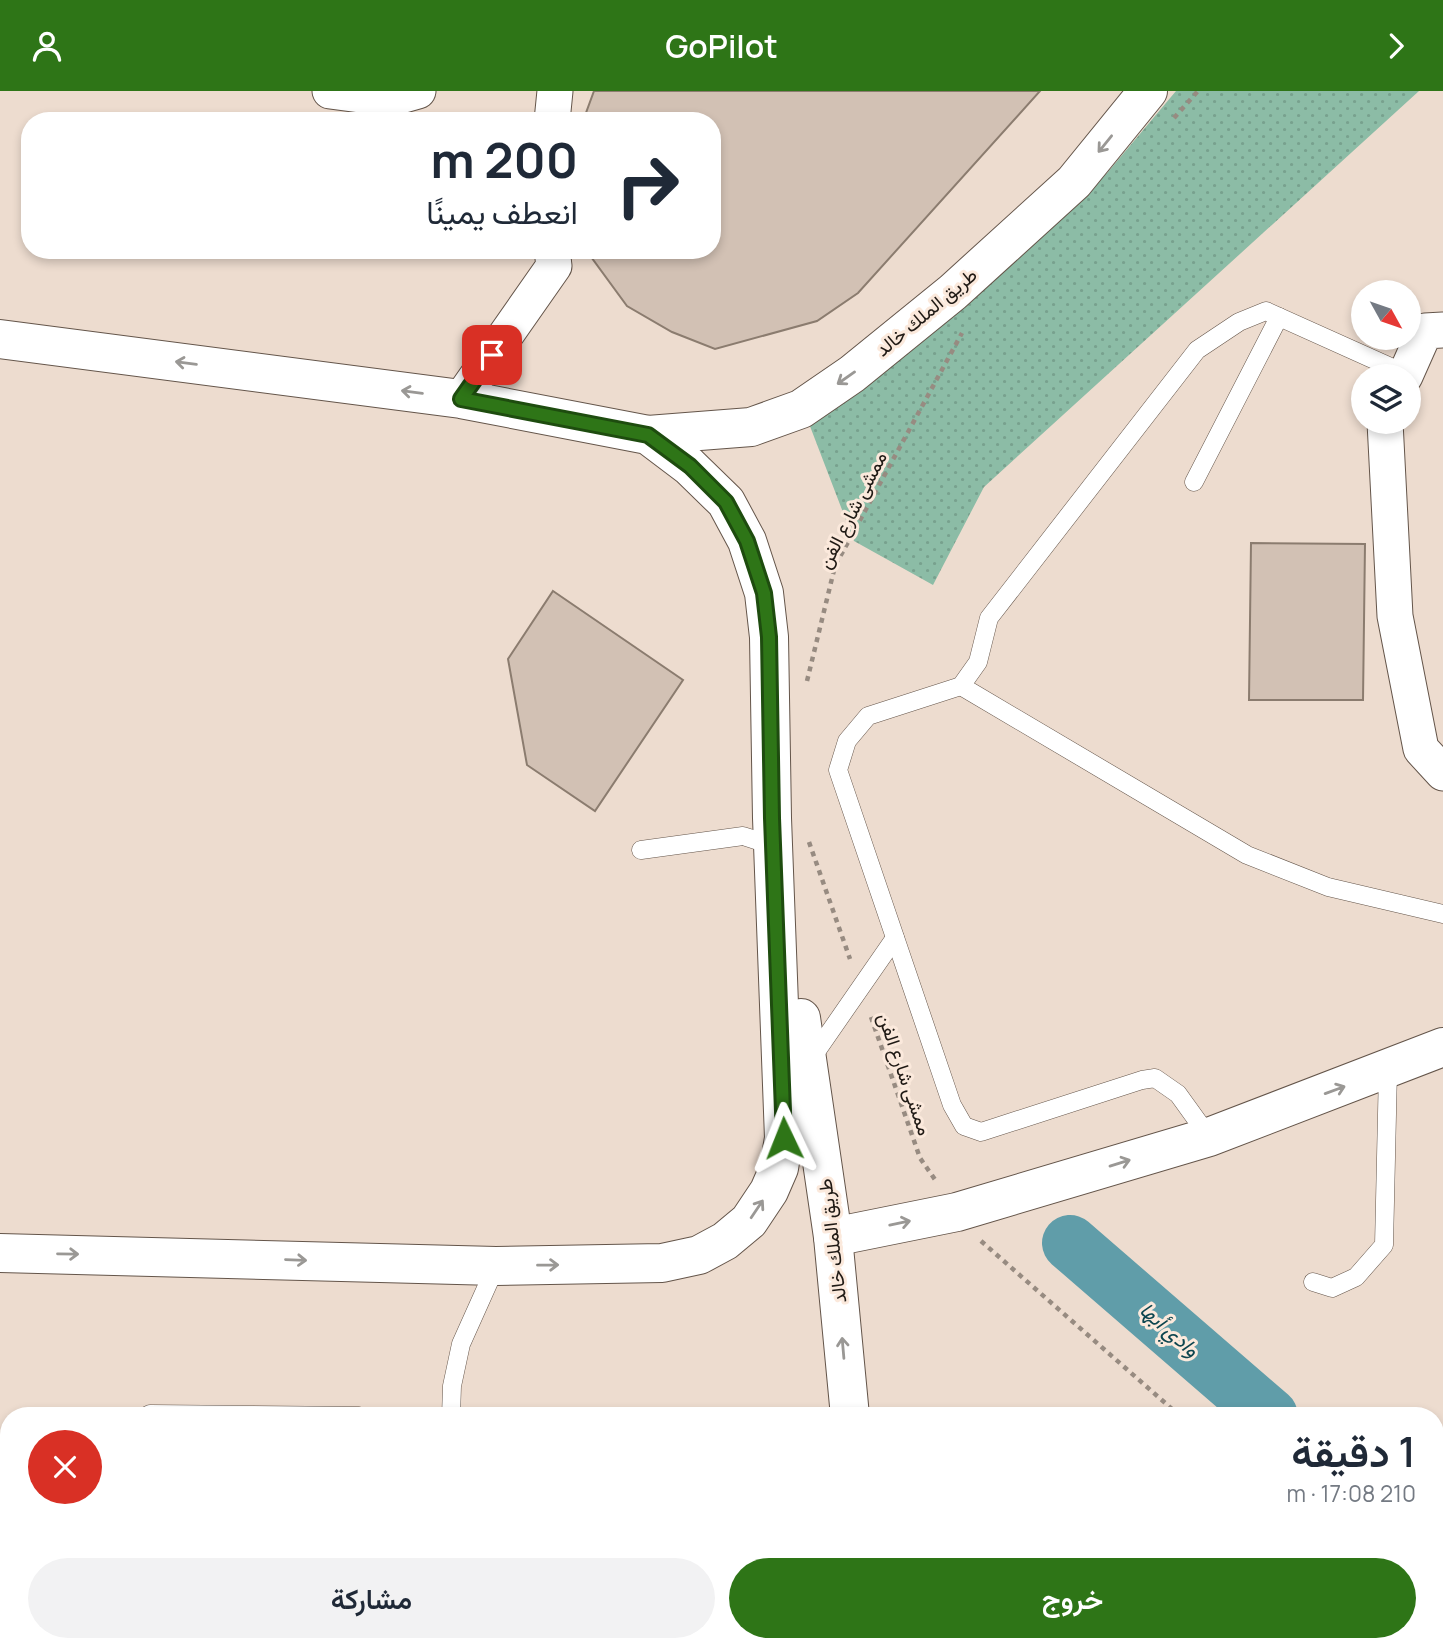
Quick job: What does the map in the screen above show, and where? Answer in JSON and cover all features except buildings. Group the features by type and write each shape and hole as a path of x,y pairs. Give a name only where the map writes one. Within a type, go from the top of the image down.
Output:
{"street":[{"path":"330,91 390,99 418,91"},
{"path":"553,112 555,91"},
{"name":"طريق الملك خالد","path":"648,435 751,427 801,409 852,374 953,292 1074,181 1148,91"},
{"path":"461,399 554,265 553,259"},
{"path":"1410,364 1425,331 1443,330"},
{"path":"0,339 461,399 648,435 690,466 726,502 747,541 764,593 784,831 784,1138 779,1168 769,1191 749,1221 725,1241 699,1255 662,1263 496,1266 0,1253"},
{"path":"1386,434 1395,616 1421,748 1443,773"},
{"name":"طريق الملك خالد","path":"784,831 808,1064 834,1237 849,1407"},
{"path":"834,1237 957,1212 1209,1137 1443,1047"}],"lane":[{"path":"1209,1137 1178,1094 1155,1078 981,1132 964,1126 952,1105 838,770 847,741 868,716 961,686 978,662 989,618 1197,349 1239,322 1266,311 1381,364"},
{"path":"1194,482 1279,317"},
{"path":"961,686 1247,855 1328,887 1443,914"},
{"path":"641,850 784,831"},
{"path":"808,1064 895,938"},
{"path":"1313,1282 1332,1287 1356,1277 1384,1245 1388,1070"},
{"path":"451,1407 452,1386 461,1344 496,1266"}],"path":[{"path":"1171,123 1198,91"},
{"name":"ممشى شارع الفن","path":"806,682 835,566 960,335 970,325"},
{"name":"ممشى شارع الفن","path":"784,831 860,988 920,1158"},
{"path":"980,1240 1170,1407"}],"green space":[{"path":"1176,91 1419,91 984,487 933,585 854,541 808,421 1107,173"}],"waterway":[{"name":"وادي أبها","path":"1070,1243 1260,1407"}],"route":[{"path":"492,355 461,399 648,435 690,466 726,502 747,541 764,593 769,637 772,818 784,1138"}]}
